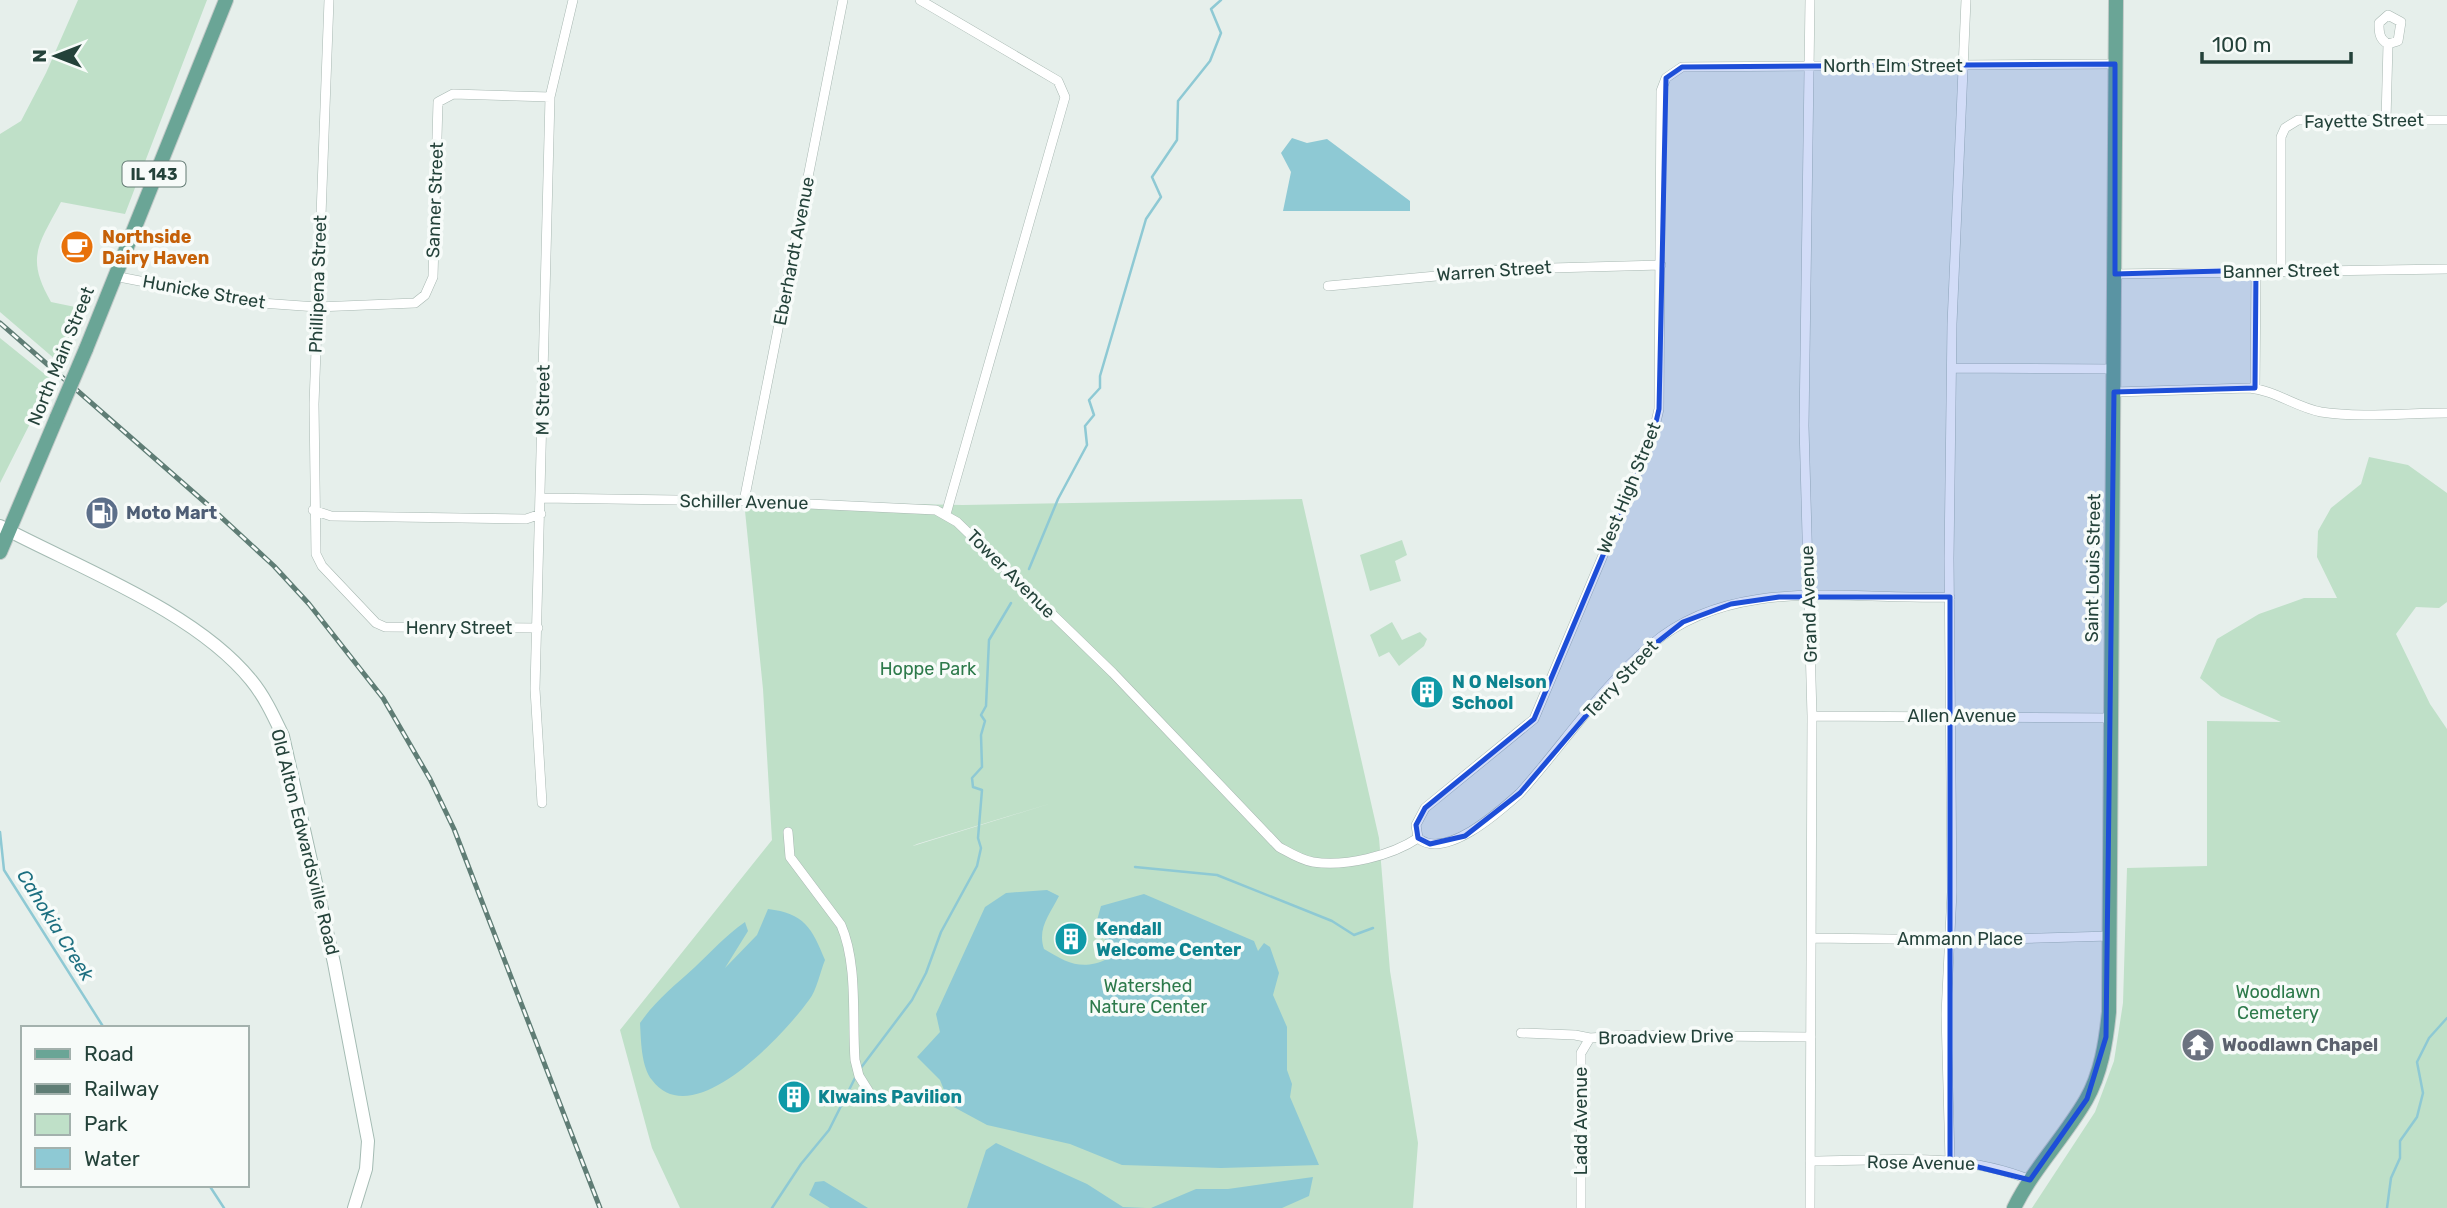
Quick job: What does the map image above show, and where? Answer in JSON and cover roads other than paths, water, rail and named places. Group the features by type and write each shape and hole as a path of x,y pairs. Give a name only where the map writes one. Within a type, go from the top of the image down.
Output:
{"main road":[{"name":"North Main Street","path":"4,528 86,349 226,0"},
{"name":"Saint Louis Street","path":"2014,1208 2030,1180 2087,1099 2103,1050 2109,1012 2116,0"},
{"name":"IL 143","path":"0,552 4,528"}],"street":[{"name":"Phillipena Street","path":"322,566 316,554 313,510 317,307 329,0"},
{"name":"M Street","path":"542,803 535,689 550,97 573,0"},
{"name":"Eberhardt Avenue","path":"744,501 843,0"},
{"path":"920,0 1058,81 1064,90 1063,105 946,514"},
{"name":"Grand Avenue","path":"1810,0 1804,426 1812,716 1810,1208"},
{"path":"1950,1160 1946,1014 1950,940 1952,368 1954,256 1966,66 1966,0"},
{"path":"2386,120 2388,44"},
{"name":"North Elm Street","path":"1671,72 1682,67 2115,64"},
{"name":"West High Street","path":"1418,838 1416,825 1425,808 1525,729 1540,708 1657,425 1661,91 1671,72"},
{"name":"Sanner Street","path":"420,301 433,277 438,102 441,97 453,94 550,97"},
{"name":"Fayette Street","path":"2281,269 2281,137 2284,130 2298,120 2447,120"},
{"name":"Warren Street","path":"1328,286 1512,269 1661,265"},
{"name":"Banner Street","path":"2115,274 2281,269 2447,269"},
{"path":"2255,388 2256,270"},
{"name":"Hunicke Street","path":"114,276 248,302 317,307 395,306 420,301"},
{"path":"1952,368 2113,369"},
{"path":"2114,392 2255,388 2324,412 2447,413"},
{"name":"Schiller Avenue","path":"541,498 924,507 946,514"},
{"path":"313,510 331,516 526,519 541,514"},
{"name":"Tower Avenue","path":"946,514 1113,673 1279,847 1303,860 1326,863 1382,854 1418,838"},
{"name":"Old Alton Edwardsville Road","path":"4,528 155,606 208,637 251,680 268,705 283,737 334,963 368,1141 366,1169 354,1208"},
{"name":"Henry Street","path":"322,566 376,623 385,627 538,628"},
{"name":"Terry Street","path":"1418,838 1430,844 1465,836 1503,809 1520,793 1632,662 1669,630 1707,611 1731,604 1779,597 1950,597"},
{"name":"Allen Avenue","path":"1812,716 2111,718"},
{"path":"788,832 790,857 841,925 846,937 852,966 855,1060 859,1076 869,1092"},
{"name":"Ammann Place","path":"1811,938 1950,940 2110,936"},
{"name":"Broadview Drive","path":"1521,1033 1590,1038 1634,1035 1811,1037"},
{"name":"Ladd Avenue","path":"1581,1208 1581,1053 1590,1038"},
{"name":"Rose Avenue","path":"1810,1161 1950,1160 1985,1164 2030,1180"}],"water":[{"path":"1292,138 1307,143 1327,139 1410,201 1410,211 1283,211 1291,172 1281,153"},
{"path":"1047,890 1059,896 1043,928 1044,949 1075,964 1098,963 1107,959 1107,942 1096,924 1101,906 1144,894 1254,941 1258,951 1264,943 1270,947 1279,973 1273,995 1287,1027 1287,1070 1292,1084 1290,1097 1319,1165 1221,1168 1122,1165 1070,1144 987,1125 950,1105 940,1080 917,1057 940,1032 936,1014 985,907 1006,893"},
{"path":"768,909 798,918 816,939 825,960 812,996 780,1034 737,1073 713,1088 690,1095 670,1094 648,1074 642,1053 640,1023 666,994 745,922 748,931 725,968 757,935"},
{"path":"996,1143 1087,1184 1123,1207 1146,1208 967,1208 986,1150"},
{"path":"1313,1177 1309,1196 1282,1208 1151,1208 1196,1189 1228,1189"},
{"path":"824,1181 868,1208 830,1208 809,1195 815,1182"}],"waterway":[{"path":"1029,569 1058,499 1087,445 1085,426 1094,415 1089,400 1100,388 1100,376 1146,219 1161,197 1152,177 1177,140 1178,101 1210,61 1221,33 1211,9 1221,0"},
{"path":"860,1069 912,1000 926,973 941,932 977,866 981,848 978,838 982,790 973,787 972,778 982,767 981,735 985,721 981,715 986,706 989,640 1011,603"},
{"name":"Cahokia Creek","path":"0,832 4,870 103,1026"},
{"path":"1135,867 1217,875 1332,921 1354,935 1373,928"},
{"path":"2387,1208 2391,1178 2400,1158 2400,1141 2417,1117 2423,1093 2417,1062 2429,1038 2447,1018"},
{"path":"772,1208 801,1164 829,1130 857,1074"},
{"name":"Cahokia Creek","path":"210,1187 224,1208"}],"railway":[{"path":"0,323 274,566 309,604 383,698 430,779 454,829 600,1208"}],"place":[{"name":"Northside Dairy Haven","path":"77,247"},
{"name":"Moto Mart","path":"102,513"},
{"name":"N O Nelson School","path":"1427,692"},
{"name":"Kendall Welcome Center","path":"1071,939"},
{"name":"Woodlawn Chapel","path":"2198,1045"},
{"name":"Klwains Pavilion","path":"794,1097"}],"park label":[{"name":"Hoppe Park","path":"928,669"},
{"name":"Watershed Nature Center","path":"1148,996"},
{"name":"Woodlawn Cemetery","path":"2278,1002"}]}
